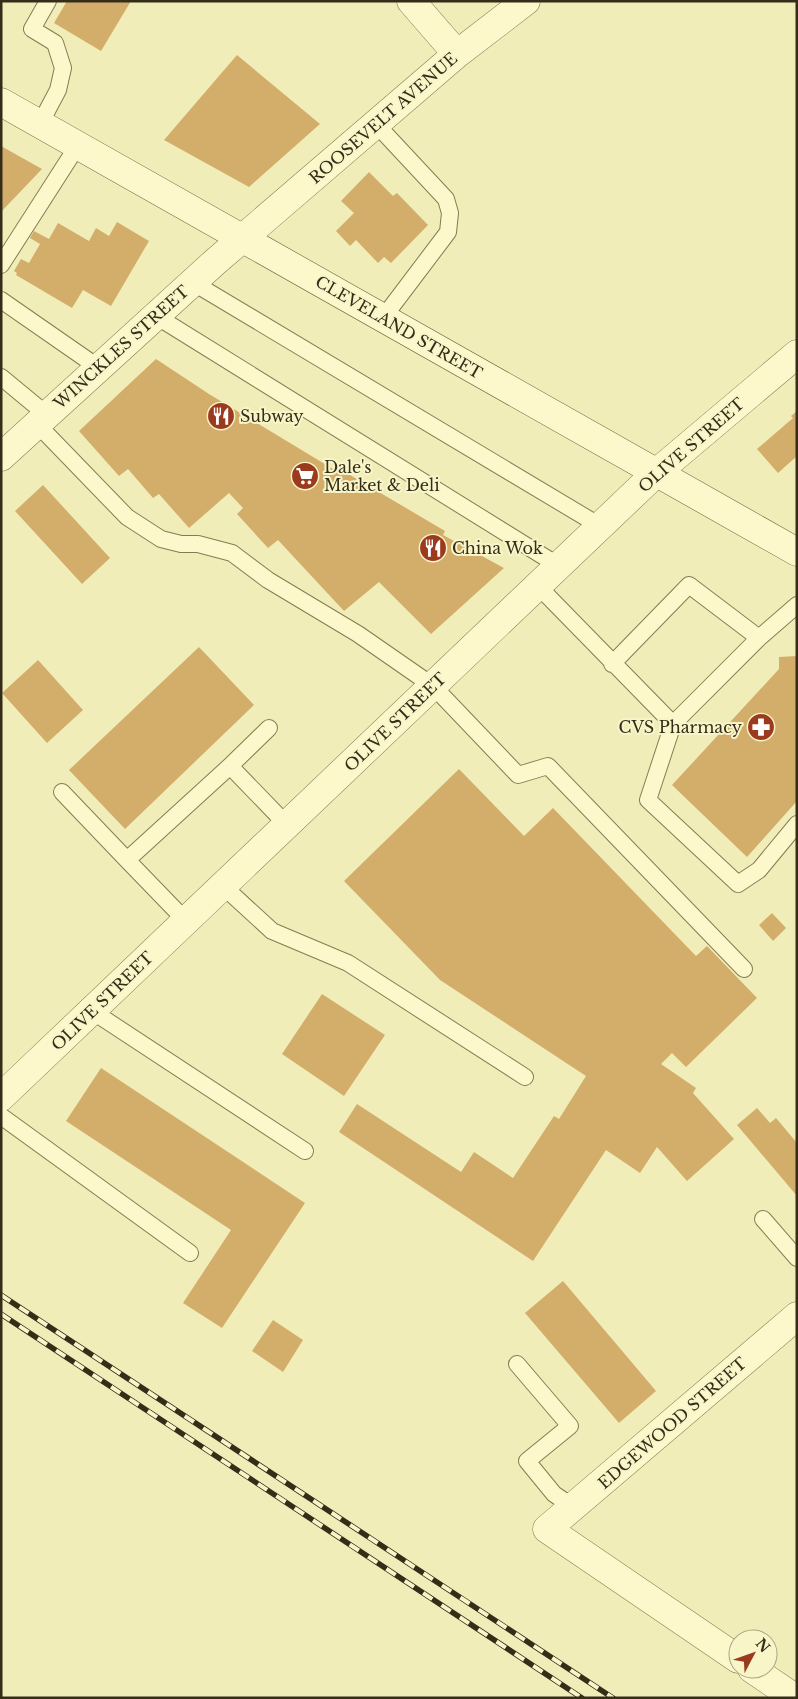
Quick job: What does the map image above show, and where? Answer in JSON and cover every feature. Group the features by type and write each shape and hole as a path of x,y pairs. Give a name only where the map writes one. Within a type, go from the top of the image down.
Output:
{"street":[{"path":"411,1 457,54"},
{"name":"ROOSEVELT AVENUE","path":"243,239 457,54 526,1"},
{"name":"CLEVELAND STREET","path":"1,102 797,552"},
{"name":"WINCKLES STREET","path":"2,456 192,282 243,239"},
{"name":"OLIVE STREET","path":"1,1098 656,473 797,354"},
{"name":"EDGEWOOD STREET","path":"728,1652 547,1529 797,1316"},
{"path":"767,1679 795,1698"}],"lane":[{"path":"40,124 58,90 63,68 55,44 32,29 48,1"},
{"path":"376,124 446,199 450,213 448,232 383,318"},
{"path":"1,265 78,145"},
{"path":"192,282 600,526"},
{"path":"1,300 99,368"},
{"path":"156,316 559,566"},
{"path":"1,377 42,419 127,518 161,539 181,544 198,544 232,554 268,580 358,634 433,686 518,775 548,766 744,969"},
{"path":"612,664 689,584 760,638"},
{"path":"538,586 612,664 673,724"},
{"path":"797,605 760,638 673,724 648,800 738,884 760,870 797,824"},
{"path":"127,860 269,728"},
{"path":"230,766 287,825"},
{"path":"62,792 186,922"},
{"path":"223,886 272,930 348,963 525,1077"},
{"path":"92,1011 305,1152"},
{"path":"1,1116 190,1253"},
{"path":"763,1219 797,1258"},
{"path":"517,1364 570,1426 527,1461 554,1494 573,1507"}],"building":[{"path":"67,1 131,1 101,51 54,23"},
{"path":"237,55 320,124 249,187 164,140"},
{"path":"1,146 42,169 1,212"},
{"path":"369,172 393,196 397,193 428,225 391,263 384,257 378,263 356,240 350,246 336,231 354,213 341,201"},
{"path":"117,222 149,241 111,306 83,290 72,308 16,275 17,273 14,271 21,259 29,263 40,244 30,238 34,231 49,239 58,223 89,241 96,228 109,236"},
{"path":"156,359 209,394 343,475 345,472 445,531 443,535 504,568 431,634 379,582 344,611 278,540 268,548 237,514 243,508 229,493 189,528 159,494 153,498 128,469 119,476 79,431"},
{"path":"797,411 797,456 778,473 757,449 793,418 791,416"},
{"path":"43,485 110,558 82,584 15,511"},
{"path":"199,647 254,705 125,829 69,770"},
{"name":"CVS Pharmacy","path":"797,656 797,801 747,857 672,785 779,669 779,657"},
{"path":"38,660 83,710 47,743 2,693"},
{"path":"459,769 524,836 553,808 696,956 707,946 757,998 686,1067 672,1053 661,1064 696,1088 693,1093 734,1139 687,1181 657,1147 640,1173 606,1150 533,1261 339,1132 357,1104 461,1172 474,1152 513,1178 554,1116 559,1119 586,1076 440,980 344,881"},
{"path":"772,913 786,928 773,941 759,925"},
{"path":"322,994 385,1035 344,1096 282,1054"},
{"path":"101,1068 305,1203 222,1328 183,1303 231,1230 66,1121"},
{"path":"757,1108 770,1123 776,1118 797,1143 797,1196 737,1125"},
{"path":"563,1281 656,1391 619,1423 525,1313"},
{"path":"273,1320 303,1340 283,1372 252,1351"}],"railway":[{"path":"1,1295 613,1698"},
{"path":"1,1314 582,1698"}],"place":[{"name":"Subway","path":"221,416"},
{"name":"Dale's Market & Deli","path":"305,476"},
{"name":"China Wok","path":"433,548"},
{"name":"CVS Pharmacy","path":"761,727"}]}
